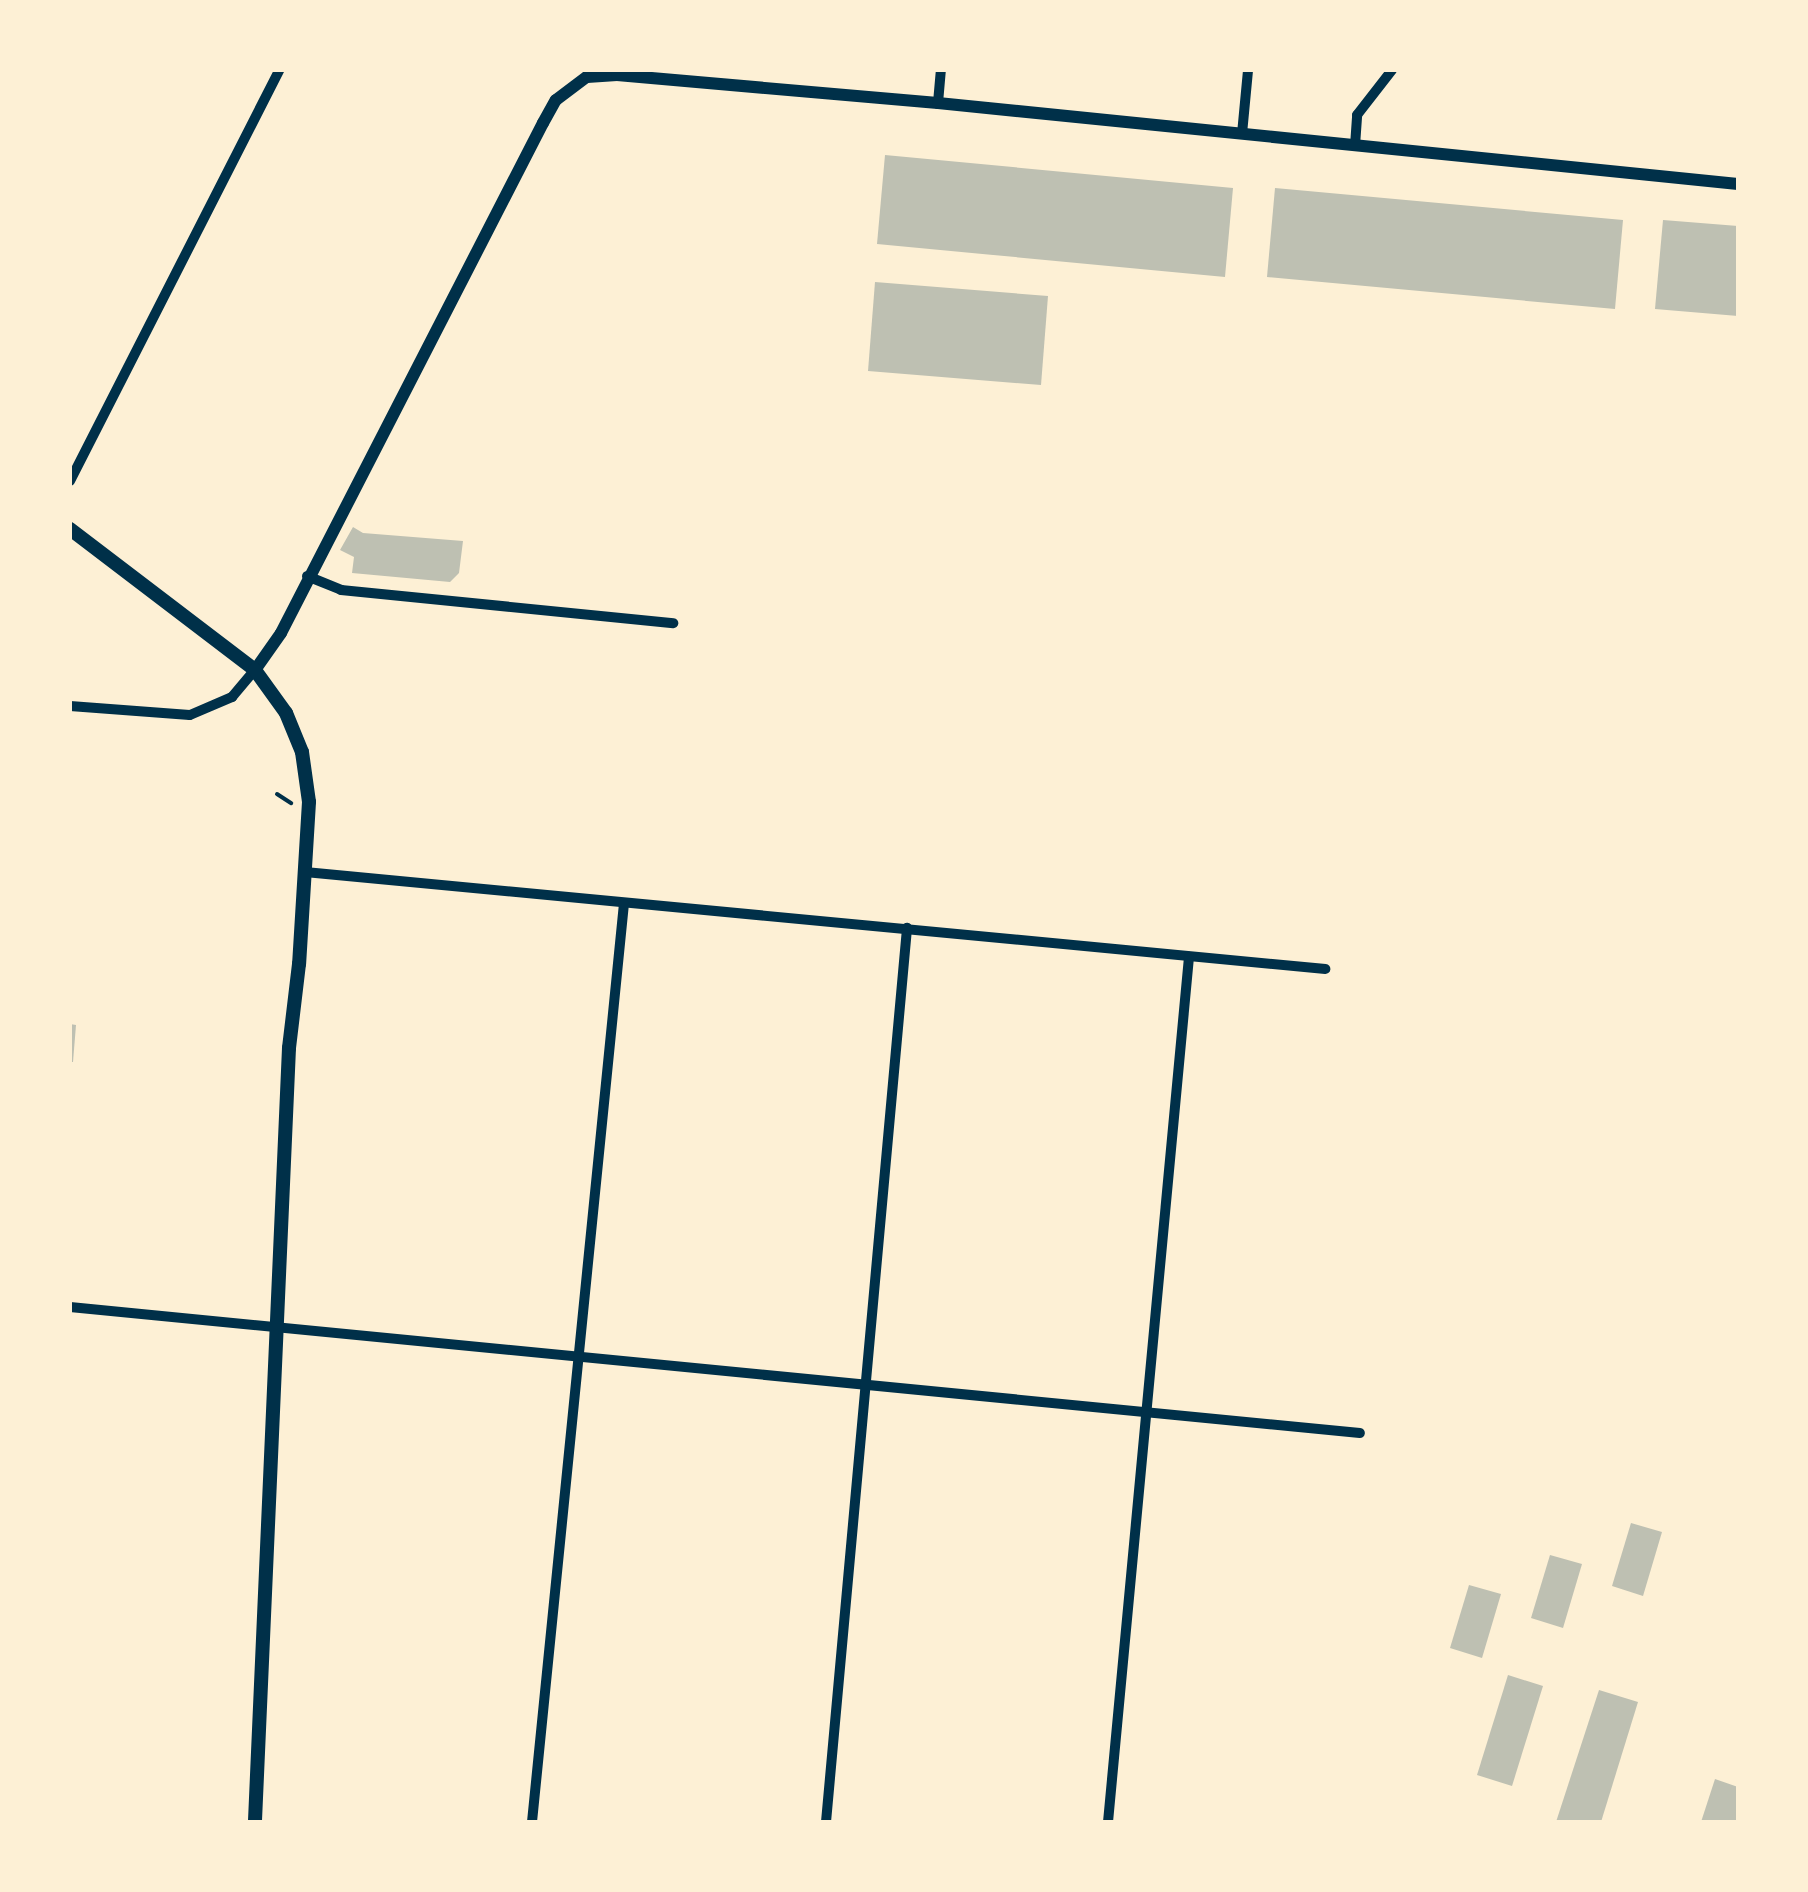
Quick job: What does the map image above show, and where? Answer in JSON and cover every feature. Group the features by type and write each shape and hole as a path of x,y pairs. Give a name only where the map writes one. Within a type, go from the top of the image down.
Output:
{"main road":[{"path":"70,529 255,670 286,713 302,752 309,802 306,872 289,1048 255,1822"}],"street":[{"path":"70,481 279,70"},
{"path":"938,103 940,70"},
{"path":"1242,134 1248,70"},
{"path":"1355,146 1357,115 1392,70"},
{"path":"70,706 190,715 232,697 255,670 281,633 543,122 556,100 587,74 938,103 1738,184"},
{"path":"307,576 350,591 673,624"},
{"path":"306,872 1325,969"},
{"path":"532,1822 624,904"},
{"path":"826,1822 907,928"},
{"path":"1108,1822 1190,956"},
{"path":"70,1306 1360,1433"}],"building":[{"path":"885,155 1233,188 1225,277 877,244"},
{"path":"1275,188 1623,220 1615,309 1267,277"},
{"path":"1663,220 1738,226 1738,316 1655,309"},
{"path":"875,282 1048,296 1041,385 868,371"},
{"path":"353,527 363,533 463,541 459,573 450,582 352,573 354,557 340,550"},
{"path":"70,1024 76,1025 73,1062 70,1062"},
{"path":"1631,1523 1662,1532 1643,1596 1612,1586"},
{"path":"1550,1555 1582,1564 1563,1628 1531,1618"},
{"path":"1469,1585 1501,1594 1482,1658 1450,1648"},
{"path":"1508,1675 1543,1686 1512,1786 1477,1775"},
{"path":"1599,1690 1638,1702 1601,1822 1556,1822"},
{"path":"1715,1779 1738,1787 1738,1822 1701,1822"}]}
